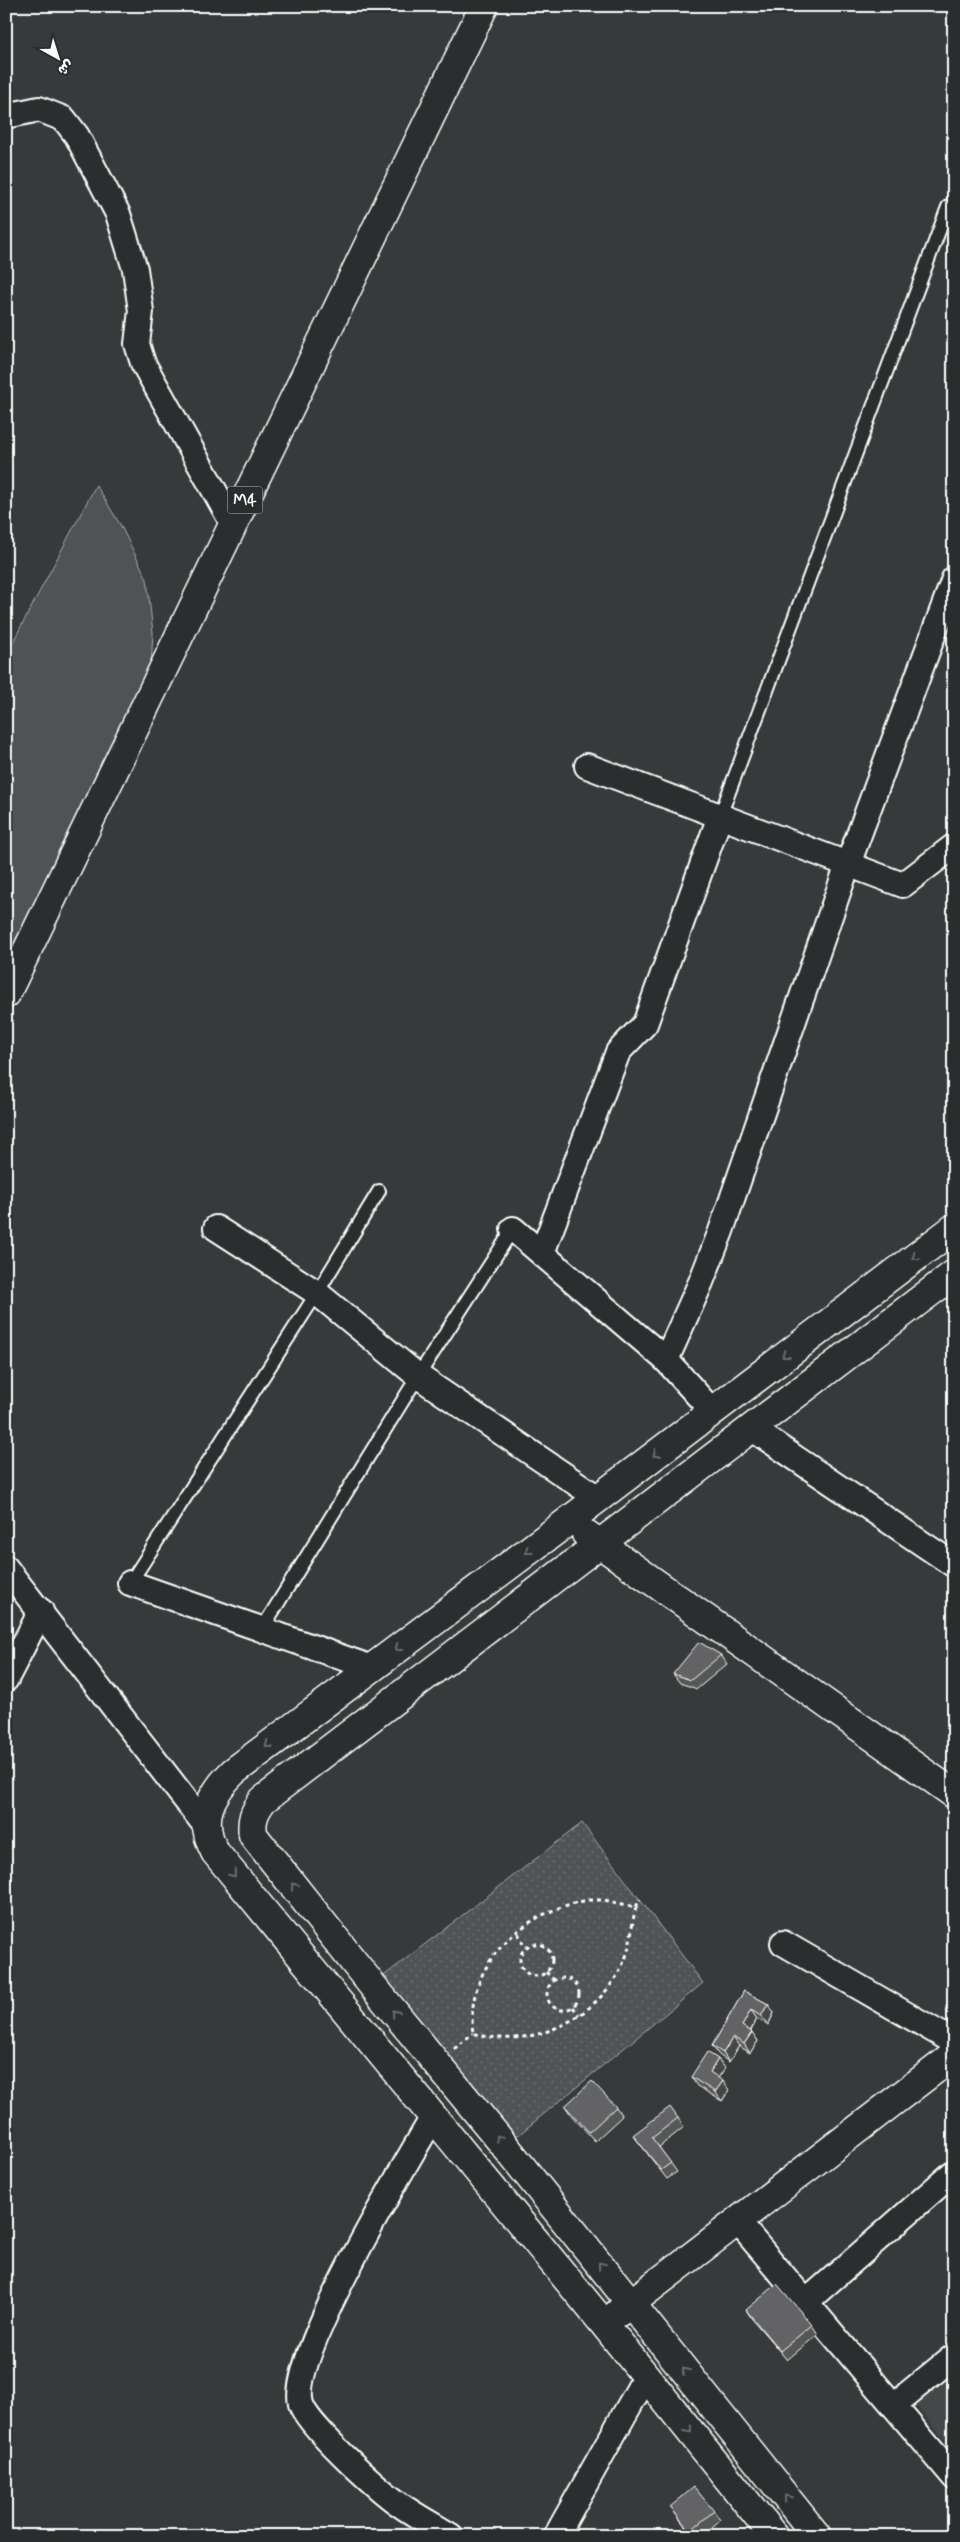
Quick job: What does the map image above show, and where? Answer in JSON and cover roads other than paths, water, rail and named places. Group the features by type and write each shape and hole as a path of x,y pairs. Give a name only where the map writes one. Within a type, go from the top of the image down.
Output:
{"main road":[{"name":"M4","path":"6,994 484,6"},
{"path":"774,2536 604,2324 215,1852 208,1839 206,1825 213,1797 219,1785 233,1772 568,1522 954,1228"},
{"path":"817,2536 631,2303 366,1978 254,1835 252,1826 255,1811 264,1800 954,1274"},
{"path":"568,1522 954,1794"},
{"path":"604,2324 954,2055"}],"street":[{"path":"6,116 39,109 64,119 78,136 118,214 135,269 141,311 138,344 143,363 233,524"},
{"path":"666,1360 701,1282 721,1231 848,864 954,579"},
{"path":"588,766 903,885 954,846"},
{"path":"542,1253 618,1052 645,1024 720,816"},
{"path":"216,1228 318,1293 418,1376 598,1498"},
{"path":"513,1229 666,1360 712,1411"},
{"path":"751,1428 953,1563"},
{"path":"6,1568 206,1825"},
{"path":"130,1583 372,1668"},
{"path":"6,1680 41,1611"},
{"path":"783,1942 954,2042"},
{"path":"433,2118 384,2201 337,2290 301,2379 302,2404 322,2435 397,2503 451,2536"},
{"path":"807,2301 954,2172"},
{"path":"737,2221 807,2301 954,2477"},
{"path":"894,2405 954,2356"},
{"path":"556,2536 646,2376"}],"lane":[{"path":"720,816 948,207 954,203"},
{"path":"130,1583 318,1293 379,1191"},
{"path":"262,1629 418,1376 513,1229"}]}
